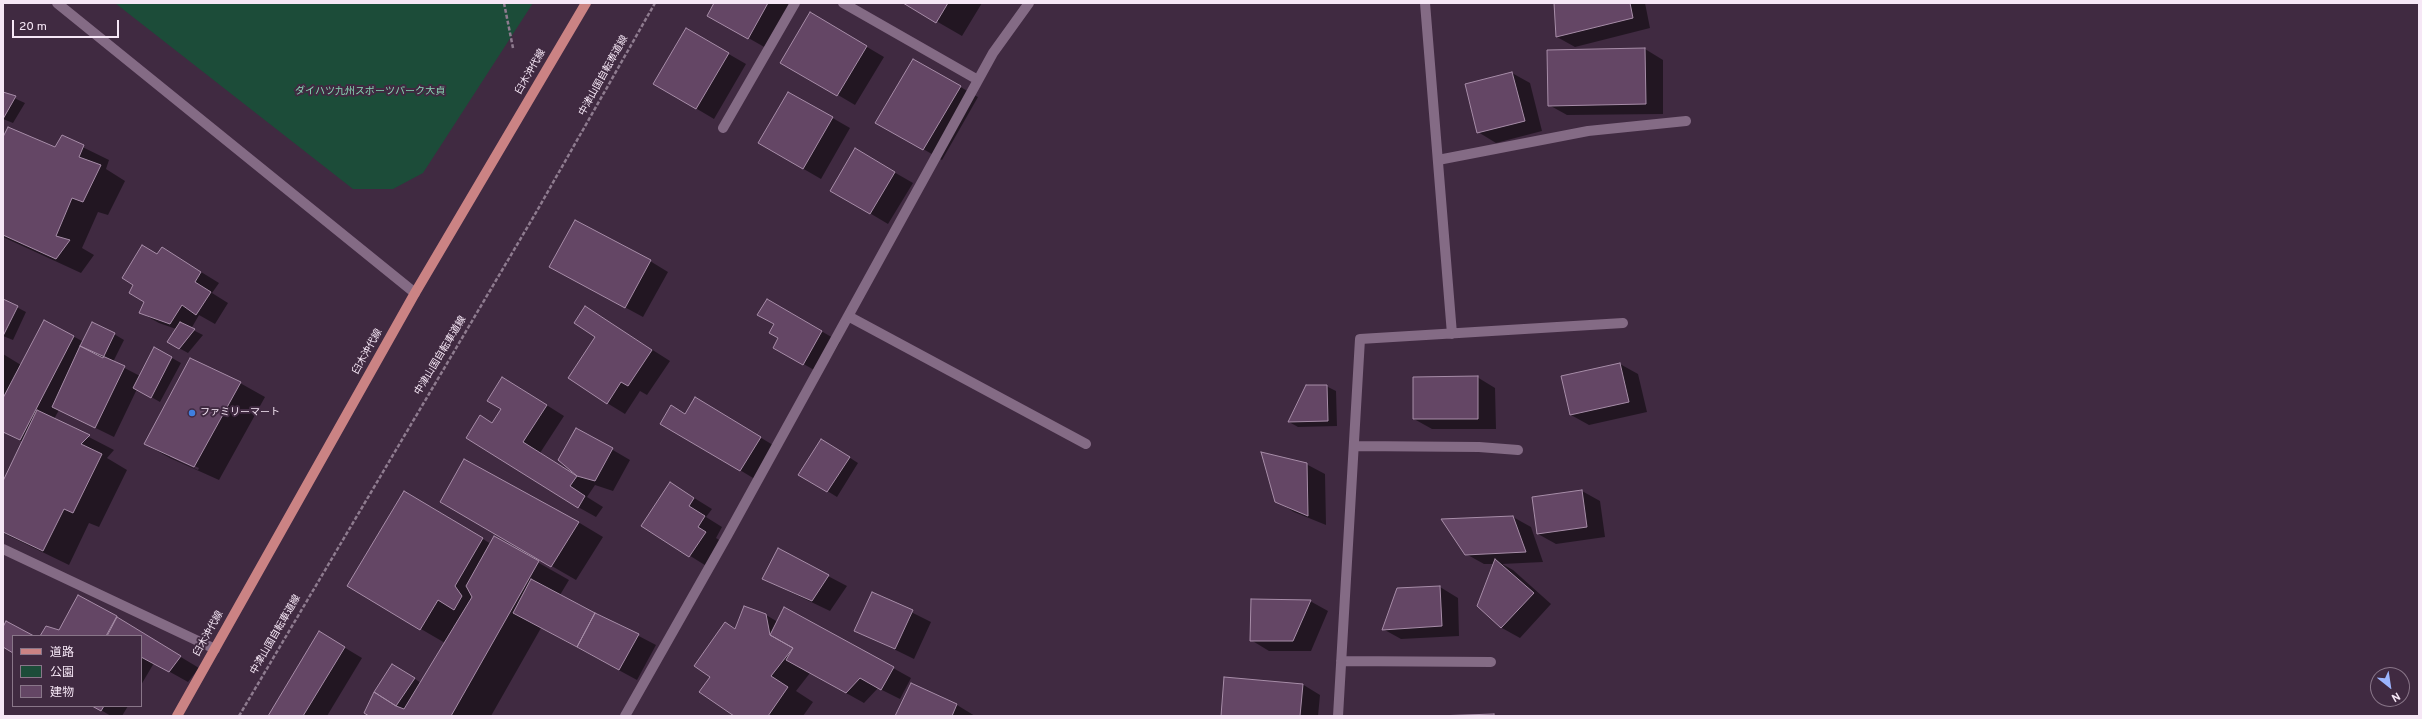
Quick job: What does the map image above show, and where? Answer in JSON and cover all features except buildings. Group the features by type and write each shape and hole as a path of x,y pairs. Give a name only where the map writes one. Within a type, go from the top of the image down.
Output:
{"main road":[{"name":"臼木沖代線","path":"177,716 415,293 586,3"}],"street":[{"path":"57,3 415,293"},
{"path":"723,128 794,3"},
{"path":"843,3 978,80"},
{"path":"625,716 993,53 1029,3"},
{"path":"1425,3 1452,334"},
{"path":"1438,160 1588,130 1686,121"},
{"path":"848,316 1086,444"},
{"path":"1338,716 1360,339 1623,323"},
{"path":"1354,446 1479,447 1518,450"},
{"path":"3,549 215,649"},
{"path":"1341,661 1491,662"}],"path":[{"path":"504,3 514,48"},
{"name":"中津山国自転車道線","path":"239,716 534,216 654,3"}],"green space":[{"name":"ダイハツ九州スポーツパーク大貞","path":"115,3 533,3 423,173 393,189 353,189"}],"place":[{"name":"ファミリーマート","path":"192,413"}]}
